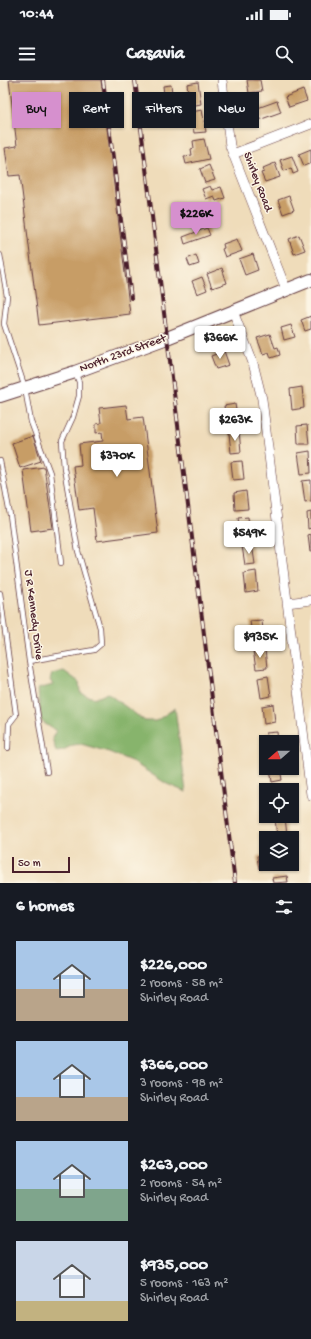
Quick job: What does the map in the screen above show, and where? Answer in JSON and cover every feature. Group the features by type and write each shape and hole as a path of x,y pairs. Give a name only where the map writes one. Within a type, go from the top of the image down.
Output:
{"main road":[{"name":"North 23rd Street","path":"0,396 75,372 168,338 311,280"}],"street":[{"name":"Shirley Road","path":"222,80 228,133 233,154 286,289"},
{"path":"233,154 311,124"},
{"path":"233,311 253,363 262,398 311,795"},
{"path":"287,603 311,600"}],"lane":[{"path":"0,255 7,296 4,324 25,388 31,422 50,473 61,563"},
{"path":"29,661 94,650 101,644 100,628 78,551 64,468 62,441 73,417 79,396 79,382 75,372"},
{"name":"J R Kennedy Drive","path":"0,461 10,515 29,661 47,772"},
{"path":"0,593 16,715 9,724 8,748"}],"green space":[{"path":"64,671 79,682 80,692 87,696 93,697 100,697 107,693 145,721 156,721 175,708 186,792 167,784 131,761 109,752 81,744 56,751 52,738 56,731 41,721 38,689 53,685 50,680 52,674"}],"building":[{"path":"9,80 101,80 102,92 69,92 69,128 107,128 130,314 39,325 20,175 9,176 5,148 17,146 15,128 61,128 61,92 12,92 12,105"},
{"path":"247,80 260,80 262,91 249,92"},
{"path":"198,82 201,104 196,105 196,92 188,92 187,84"},
{"path":"171,85 172,92 164,92 163,86"},
{"path":"303,90 307,101 289,107 285,97"},
{"path":"277,101 281,112 259,120 259,108"},
{"path":"202,110 204,128 206,132 194,133 193,128 196,128 196,111"},
{"path":"204,139 209,159 186,164 184,156 192,155 191,149 194,148 193,141"},
{"path":"311,149 311,163 304,166 299,154"},
{"path":"292,156 298,172 293,174 291,168 284,171 280,160"},
{"path":"275,163 280,177 265,182 261,173 264,172 263,168"},
{"path":"209,165 215,180 205,183 200,169"},
{"path":"210,186 212,190 221,187 225,198 216,201 214,196 206,199 202,189"},
{"path":"289,196 294,210 283,214 278,200"},
{"path":"207,228 210,235 185,244 183,237"},
{"path":"299,235 305,250 294,254 289,239"},
{"path":"237,239 242,251 225,257 222,249 224,248 223,244"},
{"path":"253,254 258,270 245,275 239,259"},
{"path":"196,255 199,264 190,267 187,259"},
{"path":"222,268 227,283 212,288 207,274"},
{"path":"202,277 207,290 197,294 192,281"},
{"path":"311,316 311,329 305,331 301,320"},
{"path":"291,325 295,337 284,340 281,328"},
{"path":"270,334 275,348 278,347 280,355 271,358 269,352 263,354 257,338"},
{"path":"224,351 229,365 216,369 211,356"},
{"path":"302,387 304,408 292,410 290,389"},
{"path":"235,404 238,423 227,425 224,406"},
{"path":"126,405 128,419 143,417 158,533 97,541 93,508 79,510 73,466 81,465 79,444 103,441 102,432 96,433 96,424 101,423 99,408"},
{"path":"307,425 309,444 298,444 297,426"},
{"path":"239,431 241,452 231,453 229,433"},
{"path":"33,436 41,461 20,468 12,443"},
{"path":"310,451 311,473 301,474 298,453"},
{"path":"242,461 244,479 233,480 231,462"},
{"path":"44,467 53,528 31,531 23,470"},
{"path":"311,480 311,501 305,502 302,481"},
{"path":"246,491 248,509 235,510 234,493"},
{"path":"311,512 311,528 308,529 307,513"},
{"path":"248,517 250,536 241,537 238,518"},
{"path":"311,534 311,552 310,552 308,535"},
{"path":"252,544 255,564 245,565 242,546"},
{"path":"256,571 258,591 246,593 244,573"},
{"path":"262,620 264,641 253,642 250,621"},
{"path":"265,649 267,668 256,669 253,650"},
{"path":"268,676 271,696 261,698 258,678"},
{"path":"273,704 275,722 264,724 262,706"},
{"path":"277,732 277,735 266,735 266,733"},
{"path":"271,775 281,775 282,780 272,782"},
{"path":"276,823 286,823 286,831 276,831"},
{"path":"257,856 259,856 259,869"},
{"path":"287,876 288,882 273,883 272,878"}],"railway":[{"path":"103,80 131,298"},
{"path":"135,80 235,883"}]}
